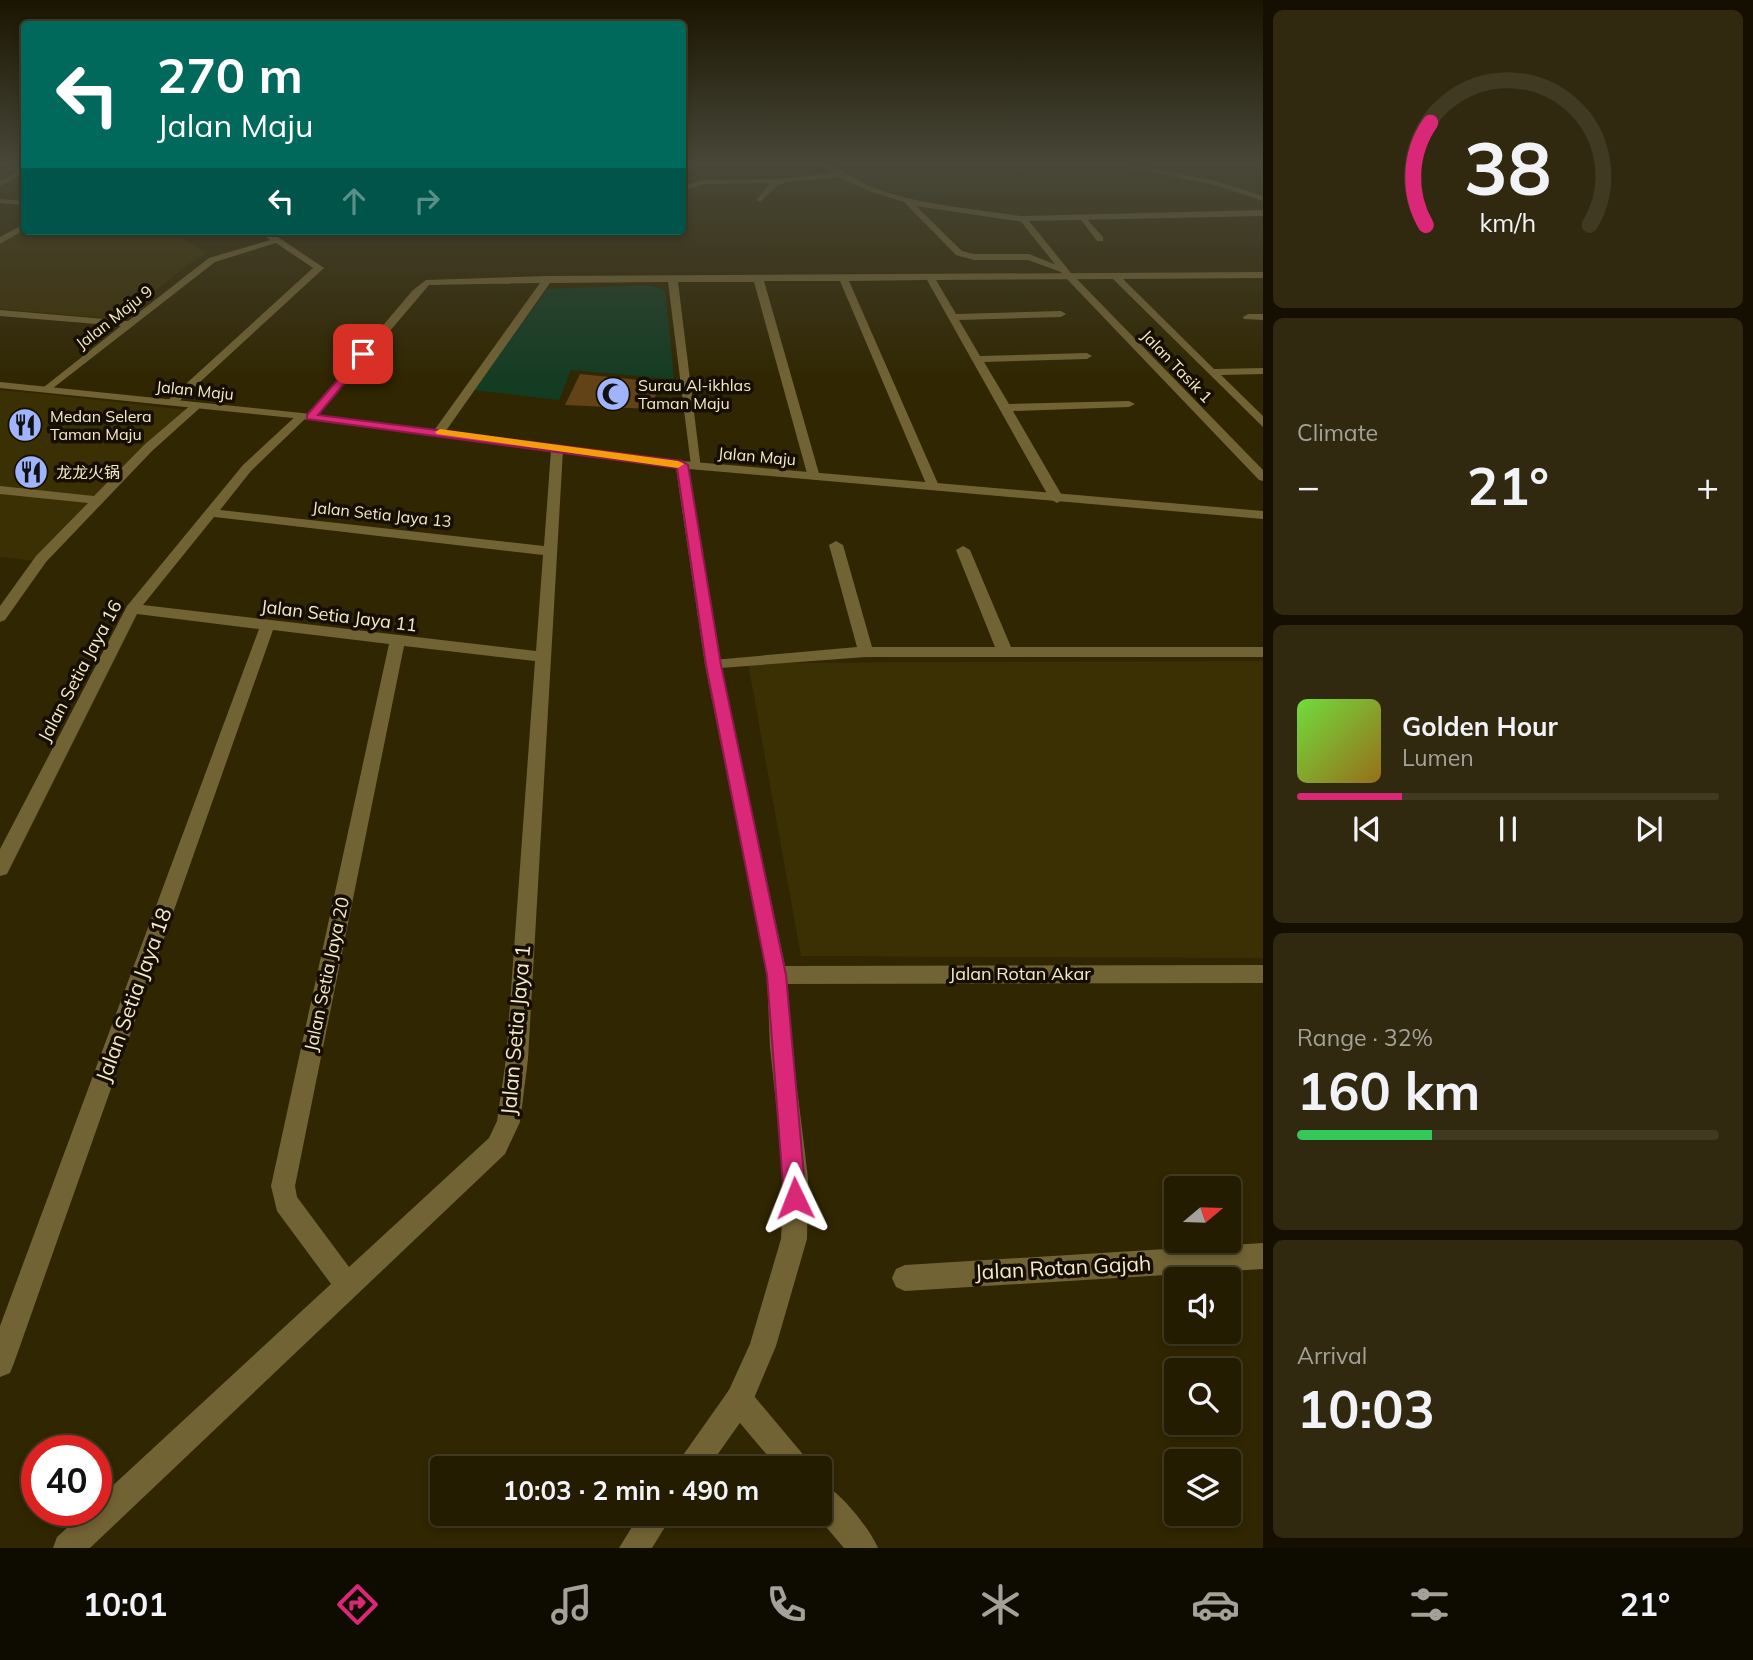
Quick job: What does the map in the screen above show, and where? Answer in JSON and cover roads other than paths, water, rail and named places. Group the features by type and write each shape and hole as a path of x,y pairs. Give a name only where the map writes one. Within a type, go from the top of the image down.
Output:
{"street":[{"path":"171,403 320,268 272,236"},
{"path":"942,236 959,253 974,257 1029,257 1066,273"},
{"name":"Jalan Tasik 1","path":"1037,236 1066,273 1262,474"},
{"name":"Jalan Maju 9","path":"48,390 212,260 278,240"},
{"path":"439,432 548,279 673,282 931,279 1066,273 1117,278 1261,277"},
{"path":"1117,278 1263,423"},
{"name":"Jalan Setia Jaya 16","path":"0,868 132,609 247,468 306,416 426,283 548,279"},
{"path":"931,279 1057,499"},
{"path":"844,280 933,486"},
{"path":"759,281 814,477"},
{"path":"673,282 689,466 713,665 777,975 781,1046 796,1178 794,1239 763,1346 739,1400 699,1456"},
{"path":"0,313 131,324"},
{"path":"954,317 1061,314"},
{"path":"1248,317 1263,317"},
{"path":"979,359 1087,356"},
{"path":"1211,372 1263,371"},
{"name":"Jalan Maju","path":"0,385 306,416 689,466 1263,515"},
{"path":"1006,408 1129,404"},
{"path":"0,617 41,559 95,500 195,405"},
{"name":"Jalan Setia Jaya 1","path":"68,1548 497,1146 508,1122 517,1059 557,450"},
{"path":"0,490 95,500"},
{"name":"Jalan Setia Jaya 13","path":"211,513 549,551"},
{"path":"836,545 866,652"},
{"path":"963,550 1005,652"},
{"name":"Jalan Setia Jaya 11","path":"132,609 267,627 543,657"},
{"name":"Jalan Setia Jaya 18","path":"0,1363 267,627"},
{"name":"Jalan Setia Jaya 20","path":"348,1286 286,1202 283,1186 397,642"},
{"path":"713,665 866,652 1263,652"},
{"name":"Jalan Rotan Akar","path":"777,975 1263,974"},
{"name":"Jalan Rotan Gajah","path":"905,1278 1263,1256"},
{"path":"739,1400 786,1456"},
{"path":"832,1511 863,1548"},
{"path":"634,1548 650,1526"}],"place":[{"name":"Surau Al-ikhlas Taman Maju","path":"613,394"},
{"name":"Medan Selera Taman Maju","path":"25,425"},
{"name":"龙龙火锅","path":"31,472"}]}
